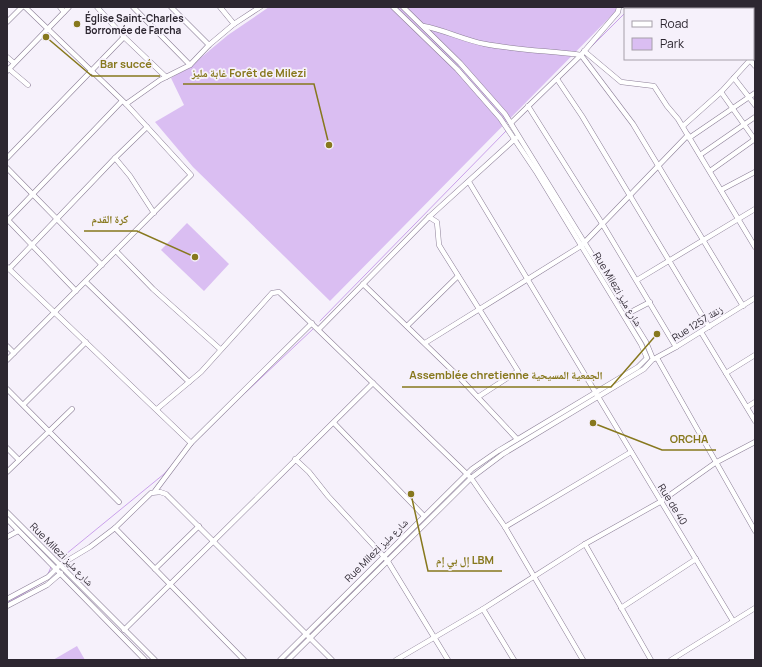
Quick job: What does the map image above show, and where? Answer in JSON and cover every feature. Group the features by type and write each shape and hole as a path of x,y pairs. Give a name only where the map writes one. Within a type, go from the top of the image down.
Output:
{"street":[{"path":"7,22 22,7"},
{"path":"7,360 191,175 124,103 25,7"},
{"path":"60,7 64,12"},
{"path":"28,85 8,70 69,7"},
{"path":"97,7 124,37 166,77"},
{"path":"133,7 190,65"},
{"path":"171,7 209,45"},
{"path":"220,7 234,24"},
{"path":"76,291 31,246 8,219 124,103 166,77 190,65 209,45 234,24 259,7"},
{"name":"Rue Milezi شارع مليز","path":"280,660 471,478 503,454 638,367 647,358 641,344 515,139 481,94 393,7"},
{"name":"Rue Milezi شارع مليز","path":"288,660 386,558 423,515 466,474 517,439 644,369 655,358 511,122 488,93 460,63 403,7"},
{"path":"511,122 557,79 582,53 618,12 619,7"},
{"path":"422,26 439,29 484,44 532,51 582,53 621,82 654,86 667,106 683,126 755,246"},
{"path":"7,158 89,70 124,37"},
{"path":"582,53 634,124 743,306"},
{"path":"7,57 14,63"},
{"path":"683,126 721,92 749,60 755,66"},
{"path":"734,78 755,105"},
{"path":"557,79 582,116 709,327"},
{"path":"710,171 755,140 721,92"},
{"path":"425,343 586,243 689,137 734,109 755,93"},
{"path":"528,106 637,280 676,347"},
{"path":"700,155 755,117"},
{"path":"147,127 115,158 58,219 8,268 191,443"},
{"path":"319,329 429,217 519,135"},
{"path":"115,158 130,176 154,213"},
{"path":"7,168 102,265"},
{"path":"721,190 755,172"},
{"name":"Rue de 40","path":"469,182 598,394 660,502 733,621"},
{"path":"637,280 755,209"},
{"path":"429,217 437,222 439,245 518,371 478,397"},
{"path":"116,251 154,289 220,349"},
{"path":"408,326 458,276"},
{"path":"86,282 189,382"},
{"path":"363,284 425,343 517,439"},
{"path":"157,409 201,372 220,349 276,292 279,292 319,329 471,478 535,576 583,660"},
{"name":"Rue 1257 زنقة","path":"655,358 701,332 755,298"},
{"path":"628,313 650,302"},
{"path":"7,599 48,577 60,565 90,547 115,528 151,493 155,492 191,443 312,323"},
{"path":"701,332 755,421"},
{"path":"24,404 86,342"},
{"path":"7,346 14,353"},
{"path":"726,373 755,356"},
{"path":"647,358 655,358 755,531"},
{"path":"124,630 373,383"},
{"path":"7,389 24,404 119,502"},
{"path":"746,407 755,402"},
{"path":"7,472 72,409"},
{"path":"334,423 423,515"},
{"path":"396,660 483,609 585,544 660,502 715,463 755,442"},
{"path":"7,448 19,460"},
{"path":"504,527 631,452"},
{"path":"295,459 310,472 328,496 386,558 448,660"},
{"path":"155,492 166,494 332,660"},
{"name":"Rue Milezi شارع مليز","path":"7,512 155,660"},
{"name":"Rue Milezi شارع مليز","path":"7,519 145,660"},
{"path":"155,569 199,526"},
{"path":"115,528 169,585 244,660"},
{"path":"7,537 18,531"},
{"path":"585,544 651,660"},
{"path":"621,608 696,559"},
{"path":"7,606 48,585 64,569"},
{"path":"671,660 755,608"},
{"path":"483,609 514,660"}],"green space":[{"path":"269,7 620,7 330,301 193,167 155,122 184,105 171,78 192,65 228,35"},
{"path":"187,223 229,264 204,291 161,250"},
{"path":"77,646 85,660 53,660"}],"shaded area":[{"path":"705,7 755,7 755,40 754,8"}],"waterway":[{"path":"592,46 624,14"},
{"path":"320,321 506,131"},
{"path":"245,393 313,329"},
{"path":"60,559 164,474 173,464"},
{"path":"48,574 51,567"},
{"path":"7,603 45,581"}],"place":[{"name":"Église Saint-Charles Borromée de Farcha","path":"77,24"},
{"name":"Bar succé","path":"46,37"},
{"name":"غابة مليز Forêt de Milezi","path":"329,145"},
{"name":"كرة القدم","path":"195,257"},
{"name":"Assemblée chretienne الجمعية المسيحية","path":"657,334"},
{"name":"ORCHA","path":"593,423"},
{"name":"إل بي إم LBM","path":"411,494"}]}
